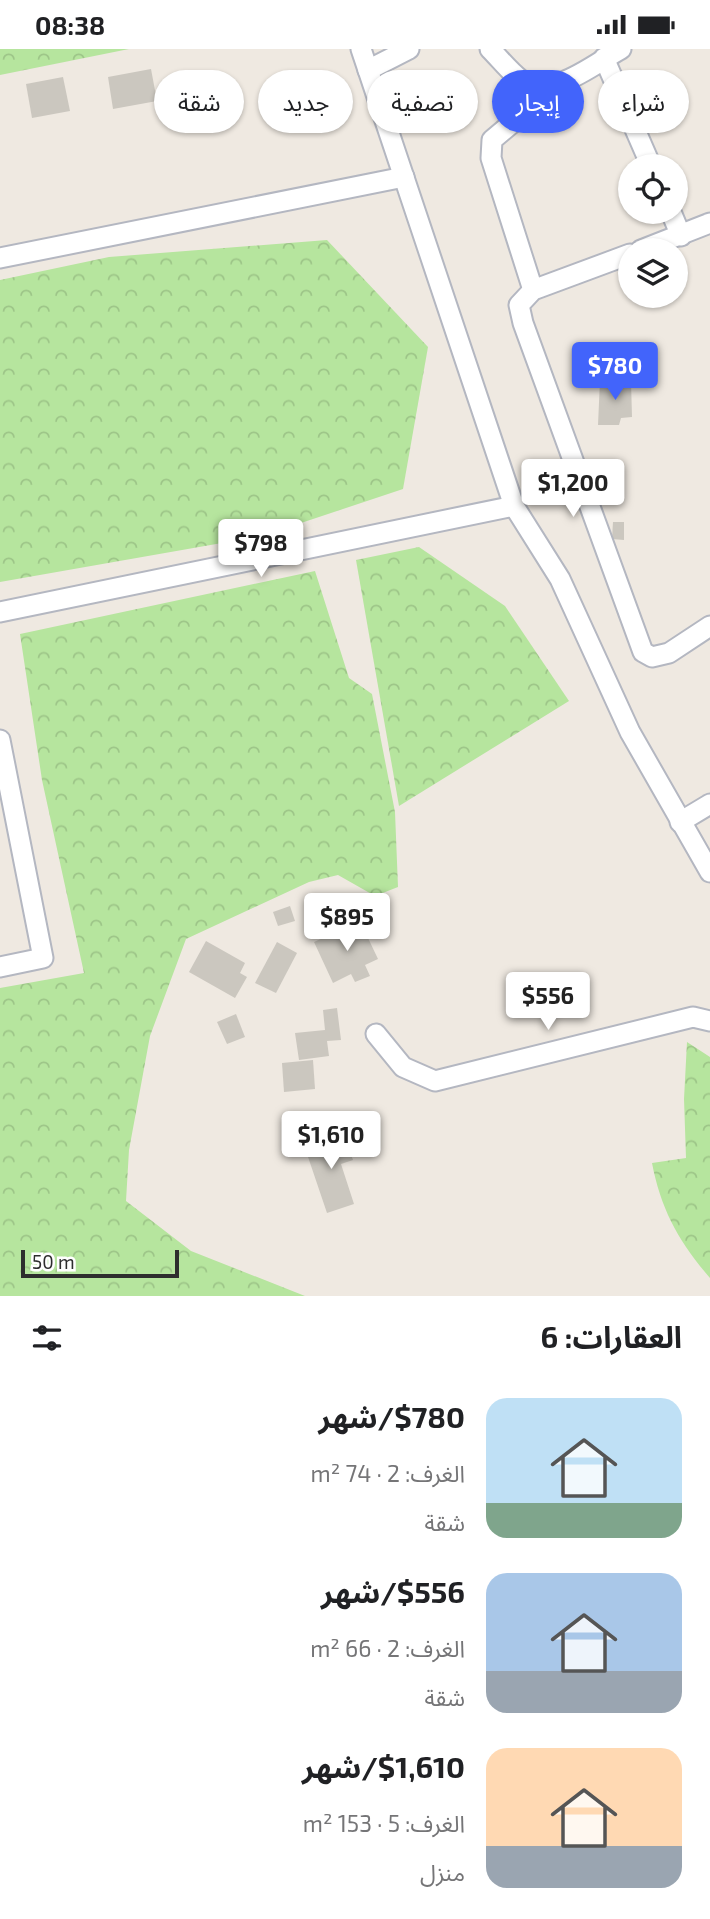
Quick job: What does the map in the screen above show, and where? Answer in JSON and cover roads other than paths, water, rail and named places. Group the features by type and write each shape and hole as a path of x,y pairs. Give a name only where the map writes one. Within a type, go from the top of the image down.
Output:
{"street":[{"path":"361,49 368,70 409,49"},
{"path":"490,49 510,70"},
{"path":"584,70 613,54 647,154"},
{"path":"389,133 514,506 560,579 630,732 710,872"},
{"path":"500,133 492,140 491,158 533,290"},
{"path":"0,258 404,177"},
{"path":"675,238 710,223"},
{"path":"676,224 681,236"},
{"path":"618,258 533,290 519,305 523,323 643,652 652,657 669,653 710,626"},
{"path":"0,612 514,506"},
{"path":"0,740 43,958 0,967"},
{"path":"680,822 710,804"},
{"path":"376,1034 403,1067 435,1081 693,1017 710,1021"}]}
